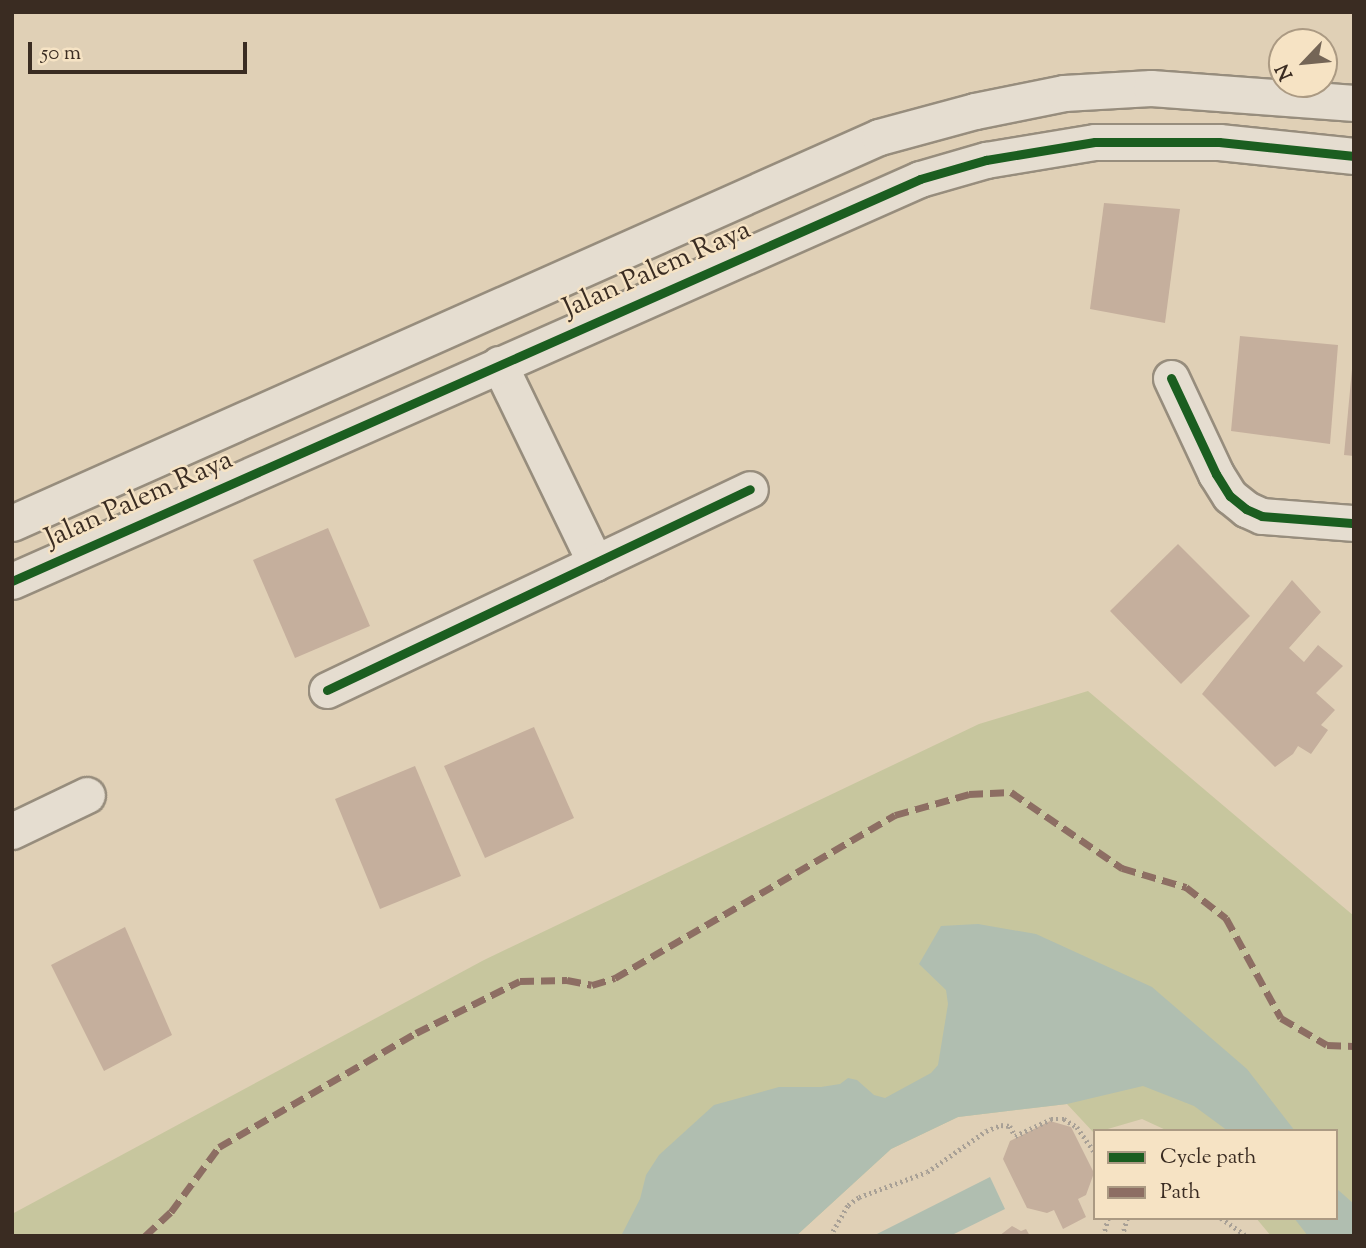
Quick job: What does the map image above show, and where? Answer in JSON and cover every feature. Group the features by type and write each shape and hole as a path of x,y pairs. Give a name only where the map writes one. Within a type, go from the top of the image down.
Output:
{"street":[{"name":"Jalan Palem Raya","path":"12,523 878,137 975,111 1064,93 1152,88 1354,103"},
{"name":"Jalan Palem Raya","path":"12,582 920,179 986,160 1095,142 1219,142 1354,156"},
{"path":"499,364 595,563"},
{"path":"1171,379 1216,474 1230,496 1246,509 1262,516 1354,523"},
{"path":"327,690 750,489"},
{"path":"12,831 87,795"}],"path":[{"path":"832,1235 848,1205 859,1197 927,1172 986,1131 1001,1125 1010,1126 1015,1136 1051,1119 1064,1119 1077,1127 1093,1150"},
{"path":"1224,1220 1247,1236"}],"green space":[{"path":"1088,691 1354,916 1354,1236 1271,1236 1258,1220 1338,1220 1338,1129 1164,1129 1142,1119 1108,1129 1093,1129 1093,1132 1067,1104 958,1117 891,1149 796,1236 12,1236 12,1214 484,960 979,724"}],"shaded area":[{"path":"978,924 1036,934 1152,987 1247,1069 1293,1129 1225,1129 1194,1106 1143,1086 1067,1104 958,1117 891,1149 796,1236 621,1236 640,1199 646,1175 659,1155 714,1105 779,1087 821,1087 840,1084 848,1078 857,1080 874,1095 885,1098 931,1073 938,1065 948,1004 946,990 919,964 941,926"},
{"path":"990,1177 1005,1209 950,1236 873,1236"},
{"path":"1338,1190 1354,1204 1354,1236 1308,1236 1296,1220 1338,1220"}],"building":[{"path":"1104,203 1180,209 1165,323 1090,309"},
{"path":"1240,336 1338,345 1330,444 1231,431"},
{"path":"1354,369 1354,456 1344,455"},
{"path":"328,528 370,626 295,658 253,560"},
{"path":"1178,544 1250,616 1181,684 1110,611"},
{"path":"1292,580 1321,612 1289,648 1304,662 1318,645 1343,666 1316,693 1335,710 1321,725 1328,730 1311,754 1298,746 1293,754 1275,767 1202,694"},
{"path":"534,727 574,818 485,858 444,766"},
{"path":"415,766 461,876 380,909 335,799"},
{"path":"125,927 172,1035 104,1071 51,965"},
{"path":"1050,1121 1071,1127 1093,1171 1086,1195 1078,1199 1086,1217 1063,1229 1054,1210 1047,1213 1027,1208 1003,1159 1010,1141"},
{"path":"1012,1226 1021,1231 1026,1229 1030,1236 999,1236"}],"marked path":[{"path":"145,1236 171,1212 219,1147 416,1033 520,981 567,980 592,985 615,978 895,815 969,794 1011,792 1122,868 1186,887 1226,918 1281,1018 1327,1045 1354,1046"}],"cycle path":[{"path":"12,581 920,179 986,160 1095,142 1219,142 1354,156"},
{"path":"1171,378 1216,474 1230,496 1246,509 1262,516 1354,523"},
{"path":"327,690 750,489"}]}
